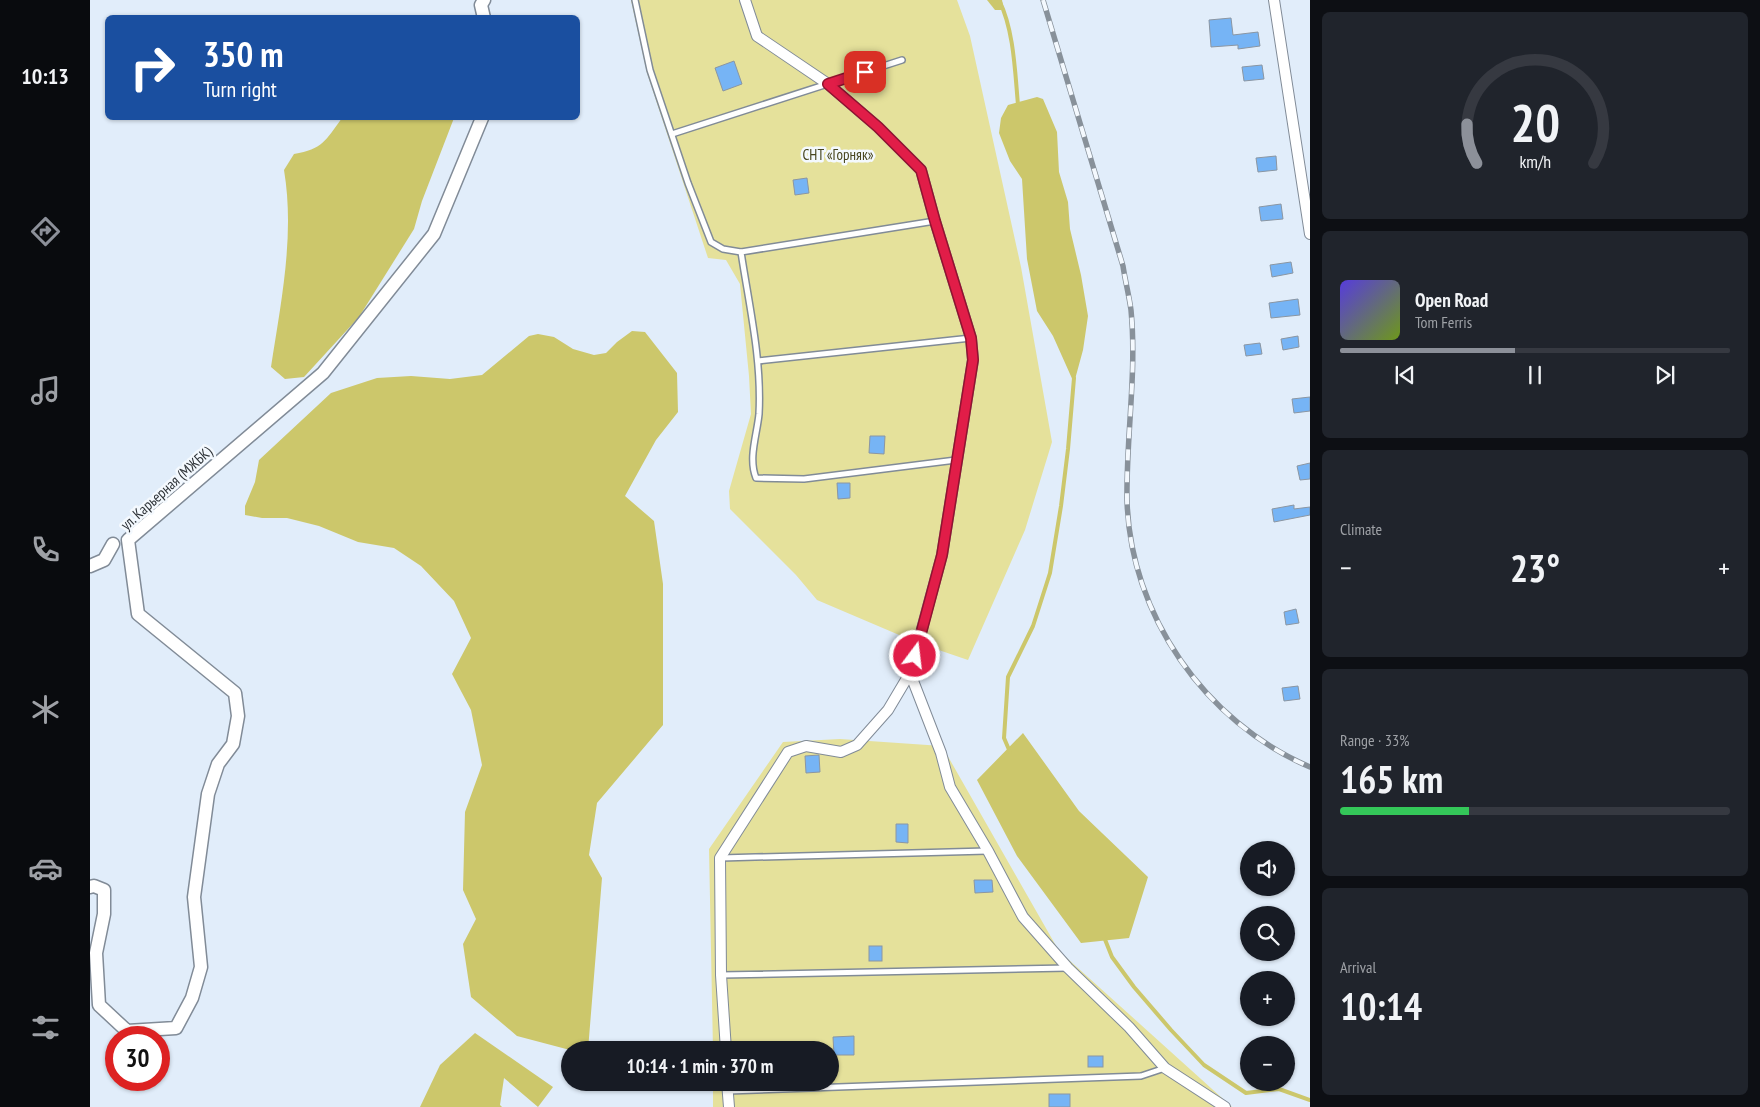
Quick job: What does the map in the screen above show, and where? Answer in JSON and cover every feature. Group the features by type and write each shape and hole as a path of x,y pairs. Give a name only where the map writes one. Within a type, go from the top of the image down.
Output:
{"street":[{"path":"483,15 481,5 484,0"},
{"path":"725,1041 721,975 720,858 788,752 806,746 841,752 858,745 888,710 910,673 942,555 973,360 971,338 921,170 878,127 828,84 757,36 746,0"},
{"path":"1274,0 1310,234"},
{"name":"ул. Карьерная (МЖБК)","path":"90,887 94,886 104,890 104,914 96,953 99,1004 128,1031 176,1028 192,998 201,967 194,897 208,794 218,764 233,744 238,716 235,693 138,614 128,540 323,373 434,234 481,120"},
{"name":"ул. Карьерная (МЖБК)","path":"90,566 104,560 114,544"},
{"path":"910,673 941,753 950,787 988,851 1023,916 1068,968 1129,1028 1165,1068 1225,1107"},
{"path":"728,1091 729,1107"}],"lane":[{"path":"635,0 650,70 688,183 711,242 722,249 741,252 935,221"},
{"path":"672,134 902,60"},
{"path":"741,252 758,361 758,415 752,470 756,478 804,479 957,460"},
{"path":"758,361 971,338"},
{"path":"720,858 988,851"},
{"path":"721,975 1068,968"},
{"path":"839,1084 1142,1076 1165,1068"}],"green space":[{"name":"СНТ «Горняк»","path":"631,0 957,0 970,36 1021,267 1052,442 1025,530 968,660 918,643 817,600 796,575 730,509 729,491 751,414 740,284 726,260 708,258 647,73"},
{"path":"840,739 942,746 1059,951 1232,1107 713,1107 713,1091 839,1091 839,1041 713,1041 709,849 783,742"}],"shaded area":[{"path":"987,0 1002,0 1004,10 995,10"},
{"path":"1037,97 1043,99 1057,132 1059,172 1068,202 1070,229 1088,316 1083,350 1074,383 1053,336 1037,311 1027,259 1022,179 1010,161 999,133 1001,118 1008,105"},
{"path":"341,120 453,120 422,201 414,229 359,317 304,377 285,379 271,367 287,244 287,194 284,170 294,154 311,150 322,143"},
{"path":"632,331 645,332 677,373 678,412 656,440 625,496 654,521 663,584 663,725 597,803 589,855 602,878 589,1041 561,1041 561,1048 517,1036 471,997 463,944 476,919 463,890 465,812 482,765 471,710 452,674 471,638 454,601 421,566 394,548 358,542 319,526 287,518 262,518 245,515 245,506 255,482 259,460 331,393 377,378 411,376 450,379 482,375 529,336 538,334 554,337 573,349 594,355 606,353"},
{"path":"1023,733 1079,811 1148,877 1129,938 1081,943 1017,856 977,780"},
{"path":"475,1033 553,1087 538,1107 504,1078 500,1105 502,1107 420,1107 440,1065"}],"building":[{"path":"1231,18 1233,35 1258,32 1260,46 1238,49 1238,45 1211,47 1209,20"},
{"path":"734,61 742,84 723,91 715,68"},
{"path":"1262,65 1264,79 1244,81 1242,67"},
{"path":"1276,156 1277,170 1258,172 1256,158"},
{"path":"807,178 809,193 795,195 793,180"},
{"path":"1281,204 1283,219 1261,221 1259,207"},
{"path":"1291,262 1293,273 1272,277 1270,265"},
{"path":"1298,299 1300,315 1271,318 1269,303"},
{"path":"1298,336 1299,347 1283,350 1281,339"},
{"path":"1260,343 1262,354 1246,356 1244,345"},
{"path":"1310,397 1310,411 1294,413 1292,399"},
{"path":"870,436 885,436 884,454 869,453"},
{"path":"1310,463 1310,479 1300,480 1297,466"},
{"path":"837,483 850,483 850,498 838,499"},
{"path":"1294,505 1294,509 1310,507 1310,515 1274,522 1272,509"},
{"path":"1296,609 1299,623 1286,625 1284,612"},
{"path":"1298,686 1300,699 1284,701 1282,688"},
{"path":"819,755 820,772 806,773 805,756"},
{"path":"896,824 908,824 908,843 896,842"},
{"path":"974,880 992,880 993,892 975,893"},
{"path":"869,946 882,946 882,961 869,961"},
{"path":"854,1036 854,1055 839,1055 839,1041 833,1041 833,1037"},
{"path":"1088,1056 1103,1056 1103,1067 1088,1067"},
{"path":"1049,1094 1070,1094 1070,1107 1049,1107"}],"waterway":[{"path":"999,0 1011,38 1018,105"},
{"path":"1010,752 1004,738 1008,677 1033,626 1050,573 1061,506 1074,378"},
{"path":"1104,937 1112,957 1134,987 1204,1065 1246,1093 1279,1089 1310,1100"}],"railway":[{"path":"1043,0 1123,266 1130,304 1133,357 1127,500 1131,543 1142,584 1159,623 1180,660 1207,693 1238,722 1272,747 1310,767"}],"route":[{"path":"865,72 828,84 878,127 921,170 971,338 973,360 942,555 915,656"}]}
